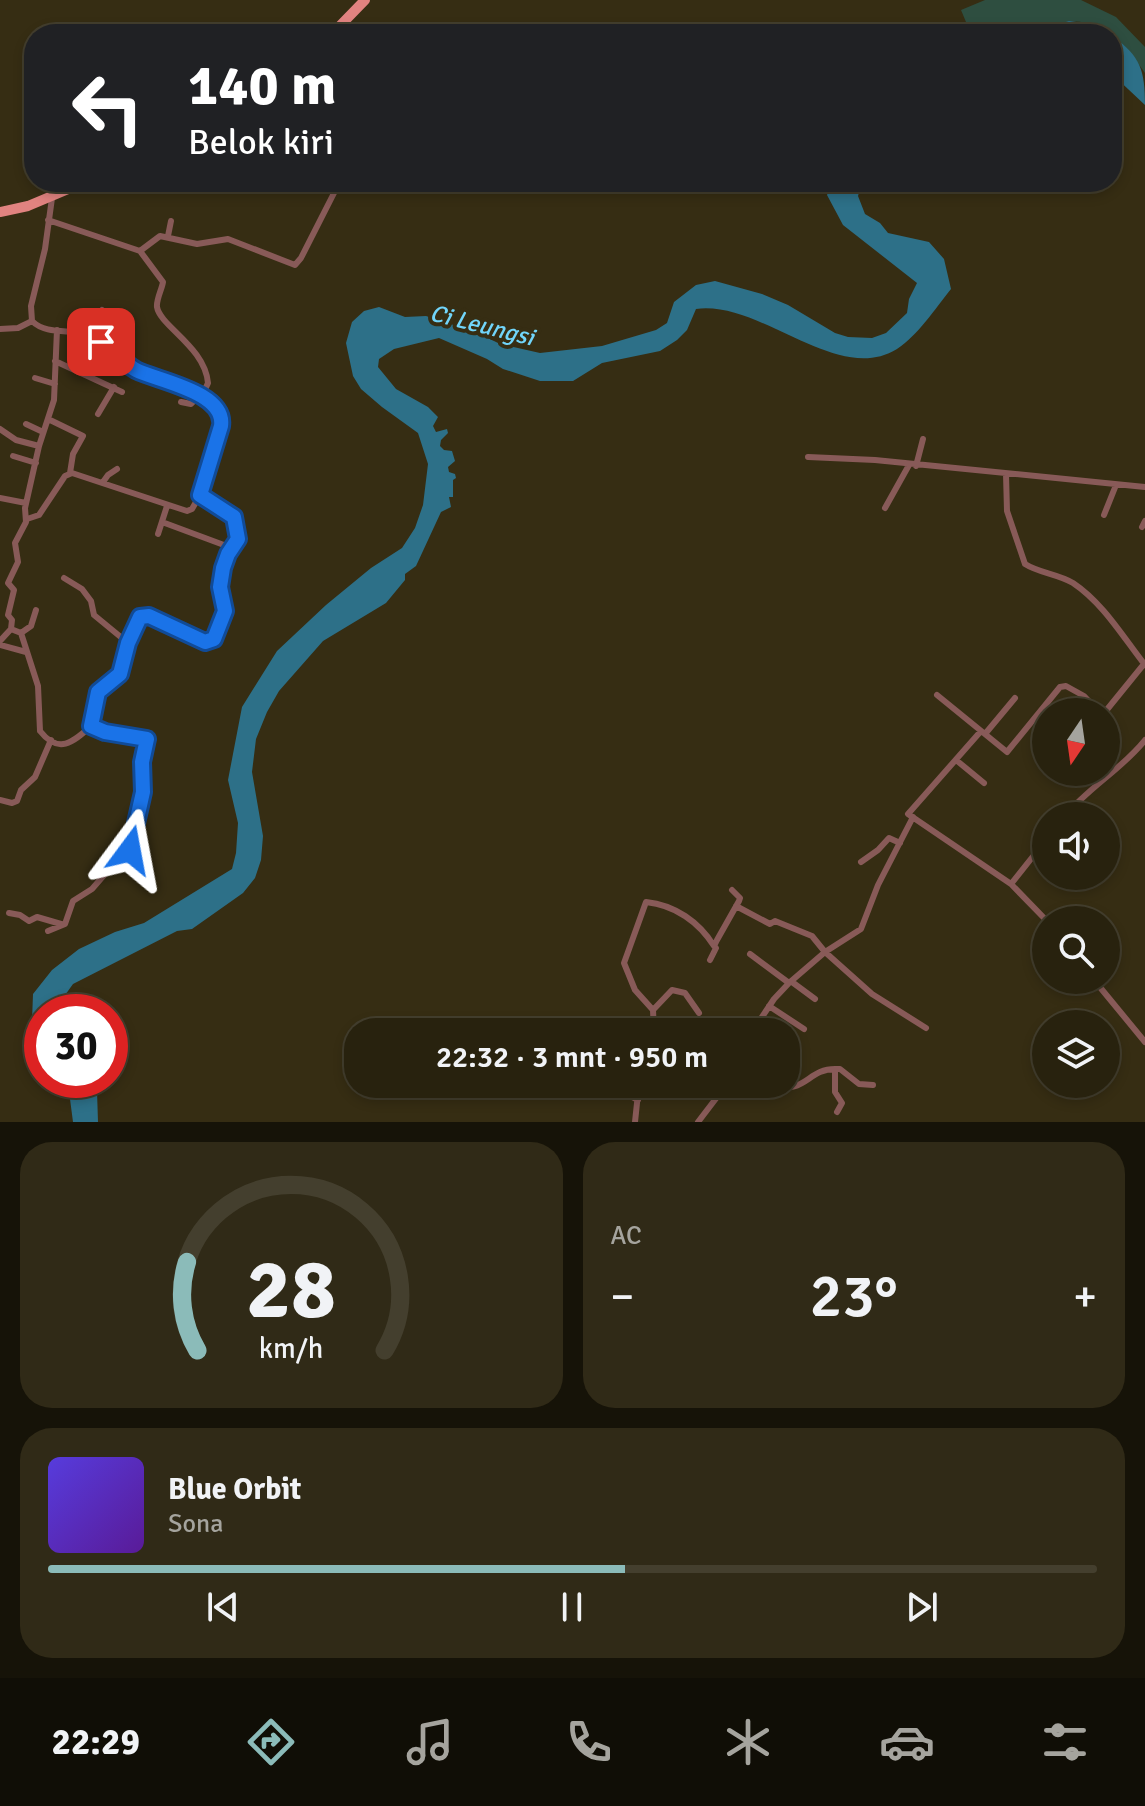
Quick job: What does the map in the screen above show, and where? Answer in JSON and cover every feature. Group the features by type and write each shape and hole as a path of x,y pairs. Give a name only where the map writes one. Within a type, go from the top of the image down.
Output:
{"main road":[{"path":"342,24 365,0"},
{"path":"0,212 28,206 64,192"}],"street":[{"path":"140,251 160,236 197,244 228,239 295,265 334,192"},
{"path":"32,321 31,306 45,249 52,198"},
{"path":"48,220 140,251 163,282 157,303 159,313 190,345 204,366 208,383 191,404 181,402"},
{"path":"168,236 171,221"},
{"path":"102,310 115,322 104,344"},
{"path":"0,329 18,328 32,321"},
{"path":"32,321 44,329 89,335 134,369 201,395 222,417 200,495 190,511 70,473"},
{"path":"26,652 0,643 11,629 12,620 8,615 14,590 8,583 18,562 16,540 27,519 26,503 39,446 54,400 57,330"},
{"path":"55,361 122,392"},
{"path":"35,378 55,384"},
{"path":"98,414 114,387"},
{"path":"27,519 39,515 70,473 73,454 83,436 48,419"},
{"path":"26,424 43,432"},
{"path":"0,429 16,440 39,446"},
{"path":"885,508 913,465 923,439"},
{"path":"13,456 36,463"},
{"path":"808,457 1145,487"},
{"path":"103,482 110,472 117,469"},
{"path":"1006,474 1007,511 1025,564 1065,579 1083,591 1106,614 1144,665 1115,698"},
{"path":"1104,515 1116,485"},
{"path":"21,633 38,686 40,731 51,740 69,744 91,726 98,692 120,674 138,619 145,615 205,642 214,639 225,611 220,587 227,556 238,539 234,517 200,495"},
{"path":"0,498 26,503"},
{"path":"158,534 167,506"},
{"path":"162,522 232,548"},
{"path":"64,578 82,589 91,601 98,620 128,643"},
{"path":"21,633 31,626 36,610"},
{"path":"11,629 21,633"},
{"path":"1051,698 1060,687 1066,686 1086,698"},
{"path":"937,695 1009,752 1032,723"},
{"path":"1015,698 908,814 1011,884 1032,906"},
{"path":"48,931 66,923 73,901 129,859 143,792 142,762 147,739 105,732 91,726"},
{"path":"0,800 17,801 21,790 35,777 51,740"},
{"path":"1077,802 1133,755 1145,740"},
{"path":"956,760 984,783"},
{"path":"761,1018 791,983 825,952 861,929 878,885 913,817"},
{"path":"861,862 889,838 900,843"},
{"path":"1011,884 1032,858"},
{"path":"714,946 740,898 732,890"},
{"path":"653,1018 653,1010 641,999 627,975 624,963 648,902 677,910 692,920 716,948 710,960"},
{"path":"736,906 770,924 775,921 809,934 872,994 926,1028"},
{"path":"9,913 29,921 37,917 63,925"},
{"path":"750,954 815,999"},
{"path":"653,1010 672,990 685,993 699,1013"},
{"path":"1106,994 1145,1042"},
{"path":"769,1006 804,1029"},
{"path":"835,1069 835,1092 842,1103 837,1112"},
{"path":"800,1086 820,1070 835,1069 840,1069 862,1085 873,1085"},
{"path":"634,1098 638,1100 635,1122"},
{"path":"698,1122 716,1098"}],"green space":[{"path":"985,0 1081,0 1116,17 1145,47 1145,73 1122,44 1122,24 967,24 961,10"}],"water":[{"path":"1069,21 1091,24 1059,24"},
{"path":"1122,44 1139,65 1145,105 1122,83"},
{"path":"828,192 859,192 865,214 880,223 888,233 929,242 944,259 951,289 905,343 874,358 849,357 824,350 746,317 721,310 696,309 687,330 660,351 602,363 573,381 540,381 503,369 439,338 394,349 379,359 378,367 396,389 428,407 438,417 433,426 436,432 447,429 448,433 440,446 452,451 455,461 448,467 456,478 453,480 453,497 449,497 451,507 441,512 416,566 405,574 405,580 386,603 323,641 279,691 267,712 256,739 252,772 263,836 261,860 255,878 243,893 192,929 177,931 73,984 66,994 33,994 52,970 79,949 115,932 144,923 232,869 238,823 228,780 242,707 277,651 326,605 371,568 402,548 415,528 423,505 428,464 418,433 361,389 353,376 346,343 352,322 364,311 379,307 405,317 426,316 478,333 500,344 540,353 602,346 656,330 667,323 674,302 696,285 715,281 788,305 835,333 872,338 886,333 907,313 909,299 917,283 843,225"},
{"path":"97,1098 98,1122 73,1122 70,1099"}],"route":[{"path":"101,342 134,369 202,396 219,411 221,426 200,495 234,517 238,539 223,568 220,587 225,614 214,639 205,642 149,616 140,617 128,643 120,674 100,690 96,699 91,726 105,732 147,739 142,756 143,792 130,850"}],"water label":[{"name":"Ci Leungsi","path":"482,325"}]}
